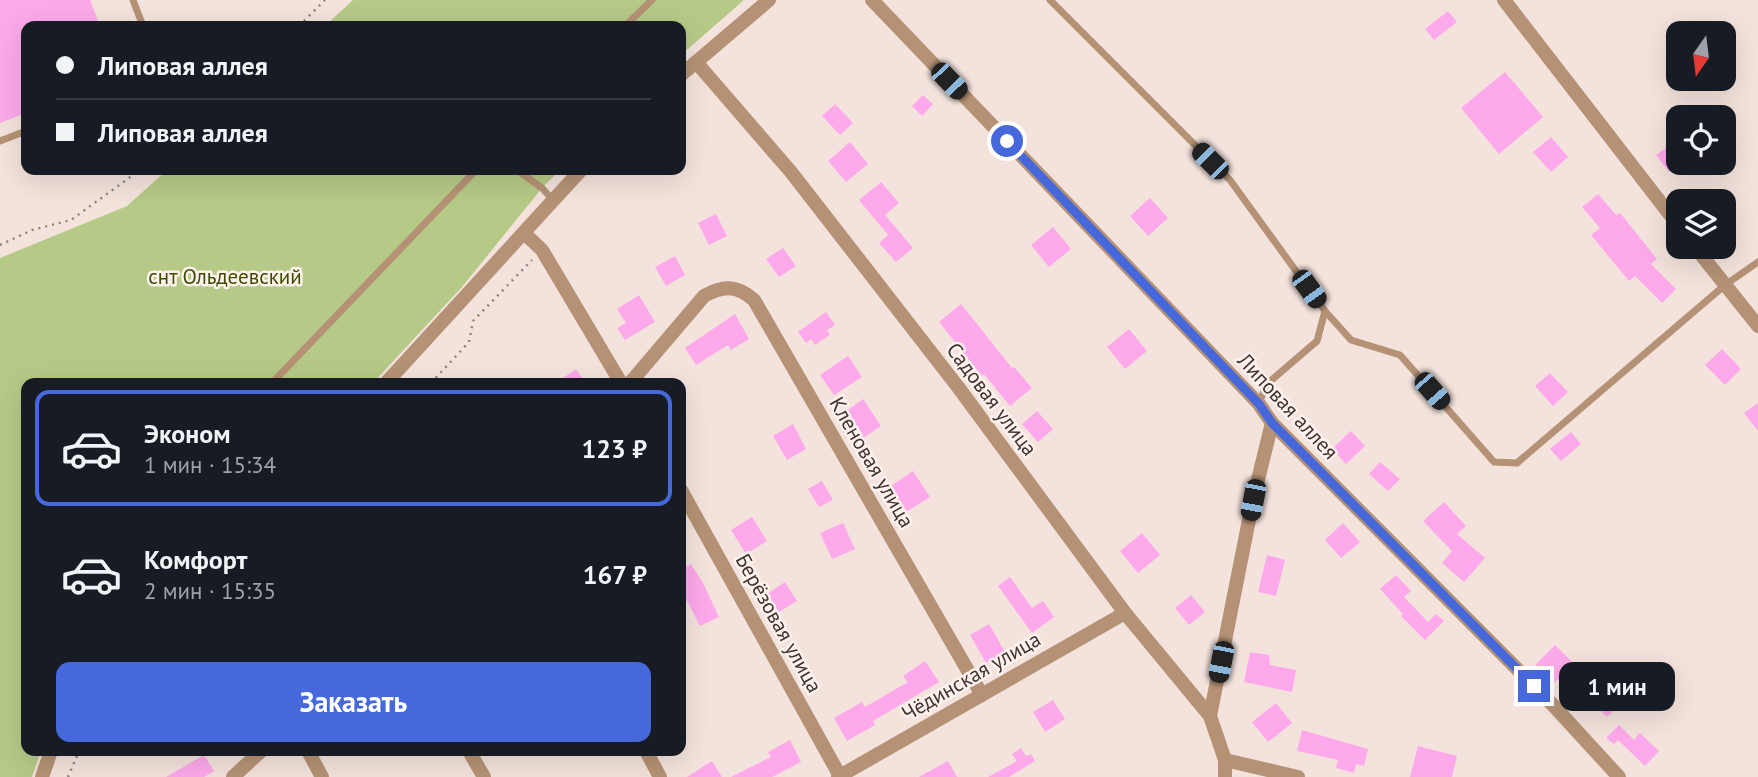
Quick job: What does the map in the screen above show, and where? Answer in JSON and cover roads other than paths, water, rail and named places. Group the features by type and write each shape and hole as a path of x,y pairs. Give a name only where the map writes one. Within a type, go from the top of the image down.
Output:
{"street":[{"path":"686,71 769,0"},
{"name":"Липовая аллея","path":"872,0 1259,404 1272,423 1553,705 1619,777"},
{"path":"1504,0 1666,209"},
{"name":"Садовая улица","path":"696,62 808,194 958,387 1125,612 1210,716 1225,760 1225,777"},
{"path":"391,378 576,175"},
{"path":"524,233 541,250 569,292 618,378"},
{"path":"1704,259 1758,326"},
{"name":"Кленовая улица","path":"634,378 704,296 719,288 734,287 754,300 982,695"},
{"path":"1210,716 1253,500 1272,423"},
{"name":"Берёзовая улица","path":"686,498 839,776"},
{"name":"Чёдинская улица","path":"839,776 1125,612"},
{"path":"42,777 49,756"},
{"path":"233,777 256,756"},
{"path":"311,756 322,777"},
{"path":"472,756 484,777"},
{"path":"649,756 660,777"},
{"path":"1225,760 1298,777"}],"lane":[{"path":"133,0 141,21"},
{"path":"630,21 652,0"},
{"path":"1050,0 1230,180 1325,311 1351,340 1400,355 1494,462 1517,464 1725,285 1758,262"},
{"path":"0,141 21,133"},
{"path":"277,378 472,175"},
{"path":"524,175 553,200"},
{"path":"1259,404 1267,384 1317,341 1325,311"}],"park label":[{"name":"снт Ольдеевский","path":"225,276"}]}
